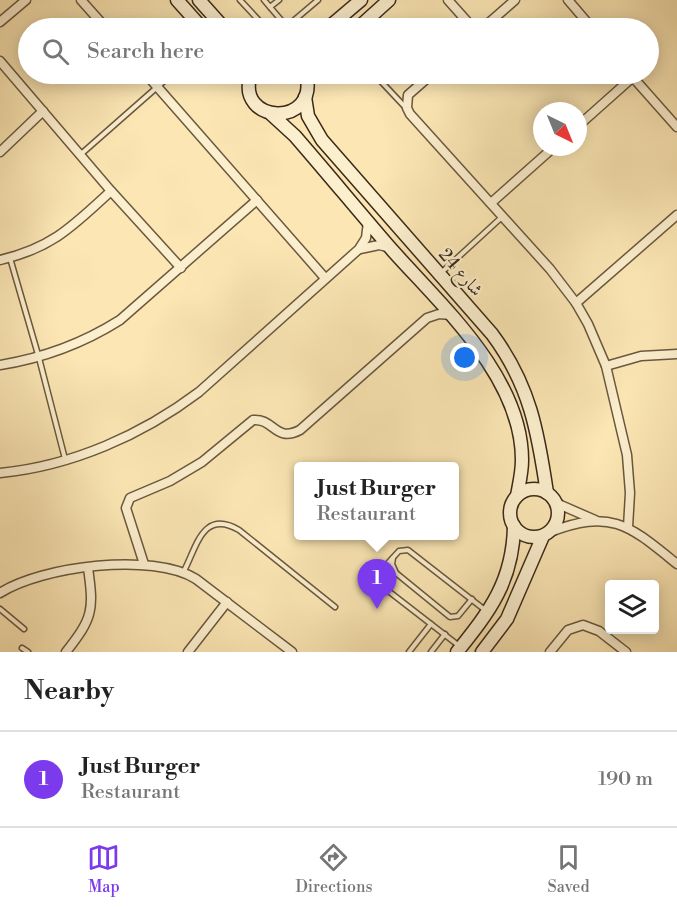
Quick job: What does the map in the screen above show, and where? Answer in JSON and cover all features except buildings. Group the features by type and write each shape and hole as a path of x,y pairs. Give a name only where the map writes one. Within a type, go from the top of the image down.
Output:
{"street":[{"path":"0,22 26,0"},
{"path":"81,0 97,18"},
{"path":"177,0 193,18"},
{"path":"199,0 215,18"},
{"path":"340,18 361,0"},
{"path":"369,18 389,0"},
{"path":"448,0 463,18"},
{"path":"494,18 515,0"},
{"path":"568,0 583,18"},
{"path":"0,61 18,82"},
{"path":"20,84 181,268"},
{"path":"154,84 326,278"},
{"name":"شارع 24","path":"249,84 252,99 295,136 451,315 487,360 515,416 522,460 517,496"},
{"path":"272,114 291,111 299,105 305,97 308,84"},
{"path":"421,84 408,95 407,108 503,216 576,303 595,339 606,366 627,454 630,493 628,527"},
{"path":"587,118 622,84"},
{"path":"640,84 677,127"},
{"name":"شارع 24","path":"305,97 306,108 317,132 492,334 517,372 535,422 547,493"},
{"path":"0,152 43,111"},
{"path":"491,203 544,156"},
{"path":"0,260 43,247 62,234 111,190"},
{"path":"0,365 39,358 75,345 105,329 133,309 257,200"},
{"path":"576,303 677,215"},
{"path":"0,473 65,460 133,433 181,406 359,249 366,238 367,219"},
{"path":"359,249 372,245 391,248"},
{"path":"144,564 126,508 130,498 170,481 194,467 217,451 253,420 267,422 282,434 300,430 427,318 435,315 451,315"},
{"path":"606,366 641,356 677,354"},
{"path":"459,650 488,613 507,573 513,545 510,511 517,496 535,489 547,493 556,503 598,521"},
{"path":"482,652 507,620 547,534 558,518 556,503"},
{"path":"513,526 523,535 536,538 578,523 598,521 617,523 628,527 676,563"},
{"path":"0,593 31,578 69,569 144,564 184,571 292,652"},
{"path":"66,652 81,634 89,616 92,597 88,568"},
{"path":"188,652 227,602"},
{"path":"550,652 568,630 583,625 599,631 626,652"}],"lane":[{"path":"240,0 257,18"},
{"path":"264,0 278,18"},
{"path":"270,7 279,0"},
{"path":"297,18 318,0"},
{"path":"80,155 160,84"},
{"path":"384,84 407,108"},
{"path":"439,274 503,216"},
{"path":"10,258 65,460"},
{"path":"184,571 206,529 216,523 227,524 239,530 335,608"},
{"path":"459,650 445,634 378,584 375,579 378,575 399,551 404,549 413,552 488,613"},
{"path":"393,557 392,564 396,573 453,618 458,616 472,599"},
{"path":"378,575 396,573"},
{"path":"0,609 24,628"},
{"path":"409,652 431,624"},
{"path":"431,652 445,634"},
{"path":"22,648 28,652"}],"place":[{"name":"Just Burger","path":"377,609"}]}
